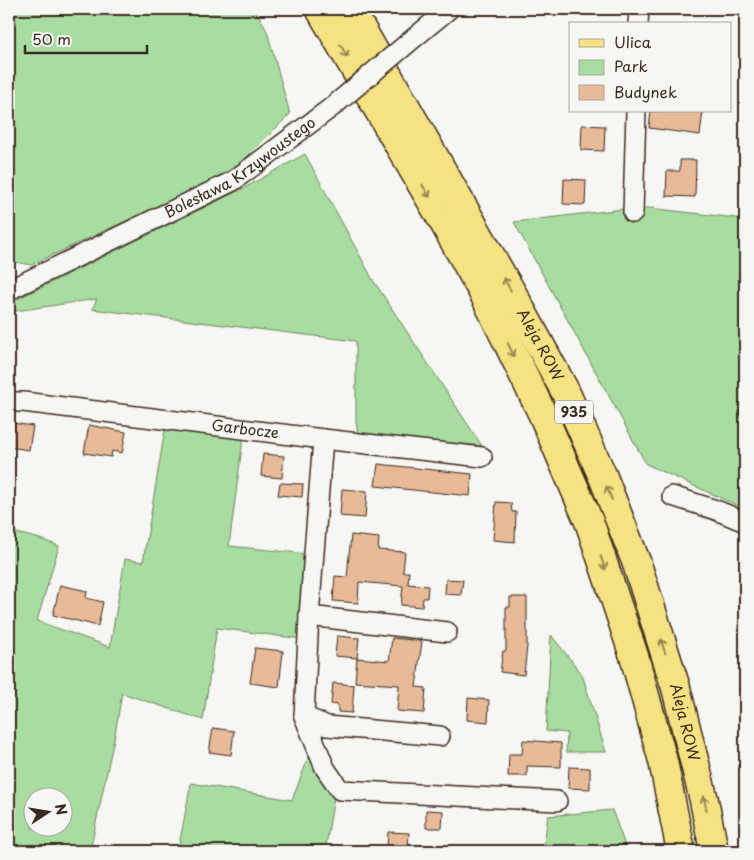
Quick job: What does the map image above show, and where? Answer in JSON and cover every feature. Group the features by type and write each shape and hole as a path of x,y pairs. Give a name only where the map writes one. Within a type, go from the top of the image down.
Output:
{"main road":[{"name":"Aleja ROW","path":"320,9 485,296 543,415 586,515 637,665 663,761 681,851"},
{"name":"Aleja ROW","path":"350,9 513,295 565,391 603,477 637,564 676,688 704,800 714,851"}],"street":[{"name":"Bolesława Krzywoustego","path":"9,290 233,181 332,107 449,9"},
{"path":"638,22 639,9"},
{"path":"633,213 636,112"},
{"name":"Garbocze","path":"9,402 23,402 482,457"},
{"path":"323,439 309,616 304,716 325,768 340,790 557,802"},
{"path":"672,496 716,510 745,522"},
{"path":"309,616 447,632"},
{"path":"304,716 326,726 440,736"}],"green space":[{"path":"9,9 255,9 267,31 290,114 233,171 31,265 9,261"},
{"path":"305,154 373,280 482,446 358,434 356,422 356,341 92,309 97,299 9,312 9,303 246,187"},
{"path":"640,207 745,219 745,509 646,464 514,222"},
{"path":"165,429 243,439 229,546 309,554 302,639 217,628 203,720 122,693 90,851 9,851 9,531 59,546 37,621 110,647 125,559 143,562"},
{"path":"551,635 582,674 606,752 566,752 567,733 546,731"},
{"path":"309,756 334,797 325,851 178,851 191,783 292,800"},
{"path":"612,810 627,851 543,851 548,816"}],"building":[{"path":"651,112 703,112 700,135 649,128"},
{"path":"582,125 605,126 604,151 581,150"},
{"path":"680,160 696,160 695,197 666,196 667,171 680,171"},
{"path":"564,179 586,180 585,205 563,204"},
{"path":"12,423 33,426 29,450 9,447"},
{"path":"89,425 126,432 122,453 112,451 111,457 84,453"},
{"path":"263,454 284,456 282,478 261,476"},
{"path":"378,464 472,474 470,496 375,486"},
{"path":"280,483 303,484 302,497 278,495"},
{"path":"342,489 367,491 365,518 340,516"},
{"path":"496,502 511,503 512,512 516,512 515,542 493,540"},
{"path":"351,535 379,538 378,550 405,552 403,572 409,572 408,584 428,586 427,598 423,598 422,607 401,605 403,586 359,582 358,603 333,601 335,576 347,577"},
{"path":"446,579 463,580 461,595 445,594"},
{"path":"60,585 87,591 86,598 103,602 98,626 53,615"},
{"path":"510,597 527,597 527,646 524,675 500,672 503,651 506,651 506,607 510,607"},
{"path":"337,636 359,638 357,658 335,656"},
{"path":"392,638 422,641 416,687 426,688 424,713 397,711 399,685 355,682 357,658 389,661"},
{"path":"255,648 283,651 279,687 250,683"},
{"path":"333,683 354,685 352,713 338,712 338,705 331,704"},
{"path":"468,698 489,700 488,722 467,720"},
{"path":"213,728 234,731 231,755 209,752"},
{"path":"523,740 561,743 561,767 527,766 527,776 508,776 509,754 522,754"},
{"path":"569,767 590,768 590,789 568,788"},
{"path":"426,810 443,811 442,828 426,828"},
{"path":"388,832 409,833 408,848 387,847"}]}
